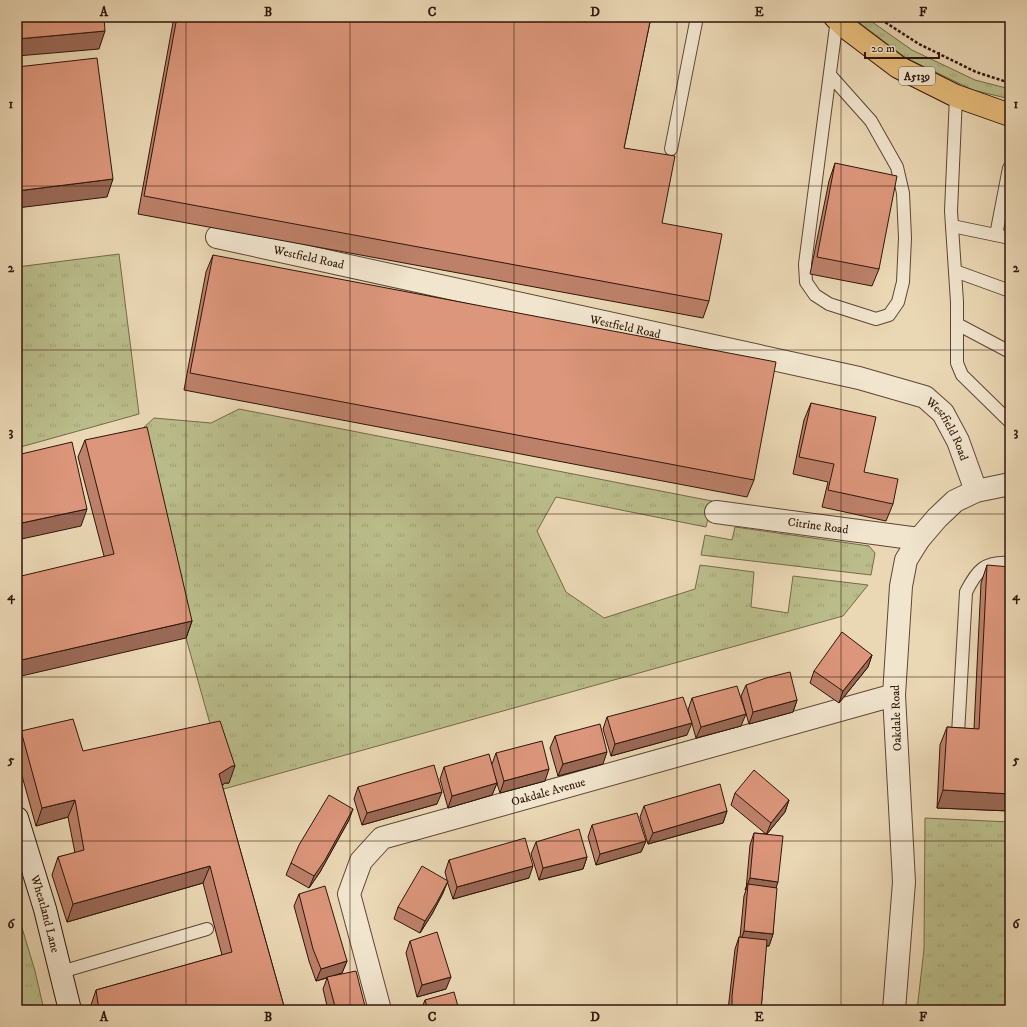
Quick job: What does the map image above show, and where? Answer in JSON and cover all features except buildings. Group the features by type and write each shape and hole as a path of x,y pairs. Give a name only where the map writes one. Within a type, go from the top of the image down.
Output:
{"highway":[{"name":"A5139","path":"836,18 845,27 898,67 956,96 1010,115"}],"street":[{"name":"Westfield Road","path":"217,237 860,378 925,397 943,413 947,420 958,441 976,491"},
{"name":"Oakdale Road","path":"894,1010 904,882 894,695 902,586 906,560 919,540 937,518 955,501 976,491 1010,484"},
{"name":"Citrine Road","path":"716,512 919,540"},
{"name":"Oakdale Avenue","path":"380,1010 349,894 361,862 382,838 894,695"},
{"name":"Wheatland Lane","path":"17,818 46,909 70,1010"}],"lane":[{"path":"671,149 697,17"},
{"path":"830,75 871,121 897,167 903,193 905,238 903,282 898,302 889,315 876,319 829,304 815,295 806,282 805,264 836,18"},
{"path":"956,96 951,211 957,302 957,363 962,375 1010,422"},
{"path":"996,235 1009,168"},
{"path":"952,226 1010,238"},
{"path":"955,271 1010,291"},
{"path":"957,324 1010,352"},
{"path":"958,734 966,592 974,576 986,566 1000,562 1010,563"},
{"path":"61,972 207,929"}],"path":[{"path":"877,17 919,44 976,72 1010,83"}],"green space":[{"path":"852,17 865,17 912,50 975,80 1010,89 1010,99 973,90 906,58"},
{"path":"119,254 139,414 17,448 17,267"},
{"path":"239,409 712,501 706,527 556,497 537,531 566,592 604,618 695,589 700,565 754,572 751,607 788,613 793,576 868,585 843,616 213,792 214,738 186,638 141,444 142,429 154,418 211,423"},
{"path":"735,527 869,546 875,553 871,575 701,555 705,535 732,540"},
{"path":"925,818 1010,822 1010,1010 917,1010 924,949"},
{"path":"17,911 35,971 44,1010 17,1010"}]}
